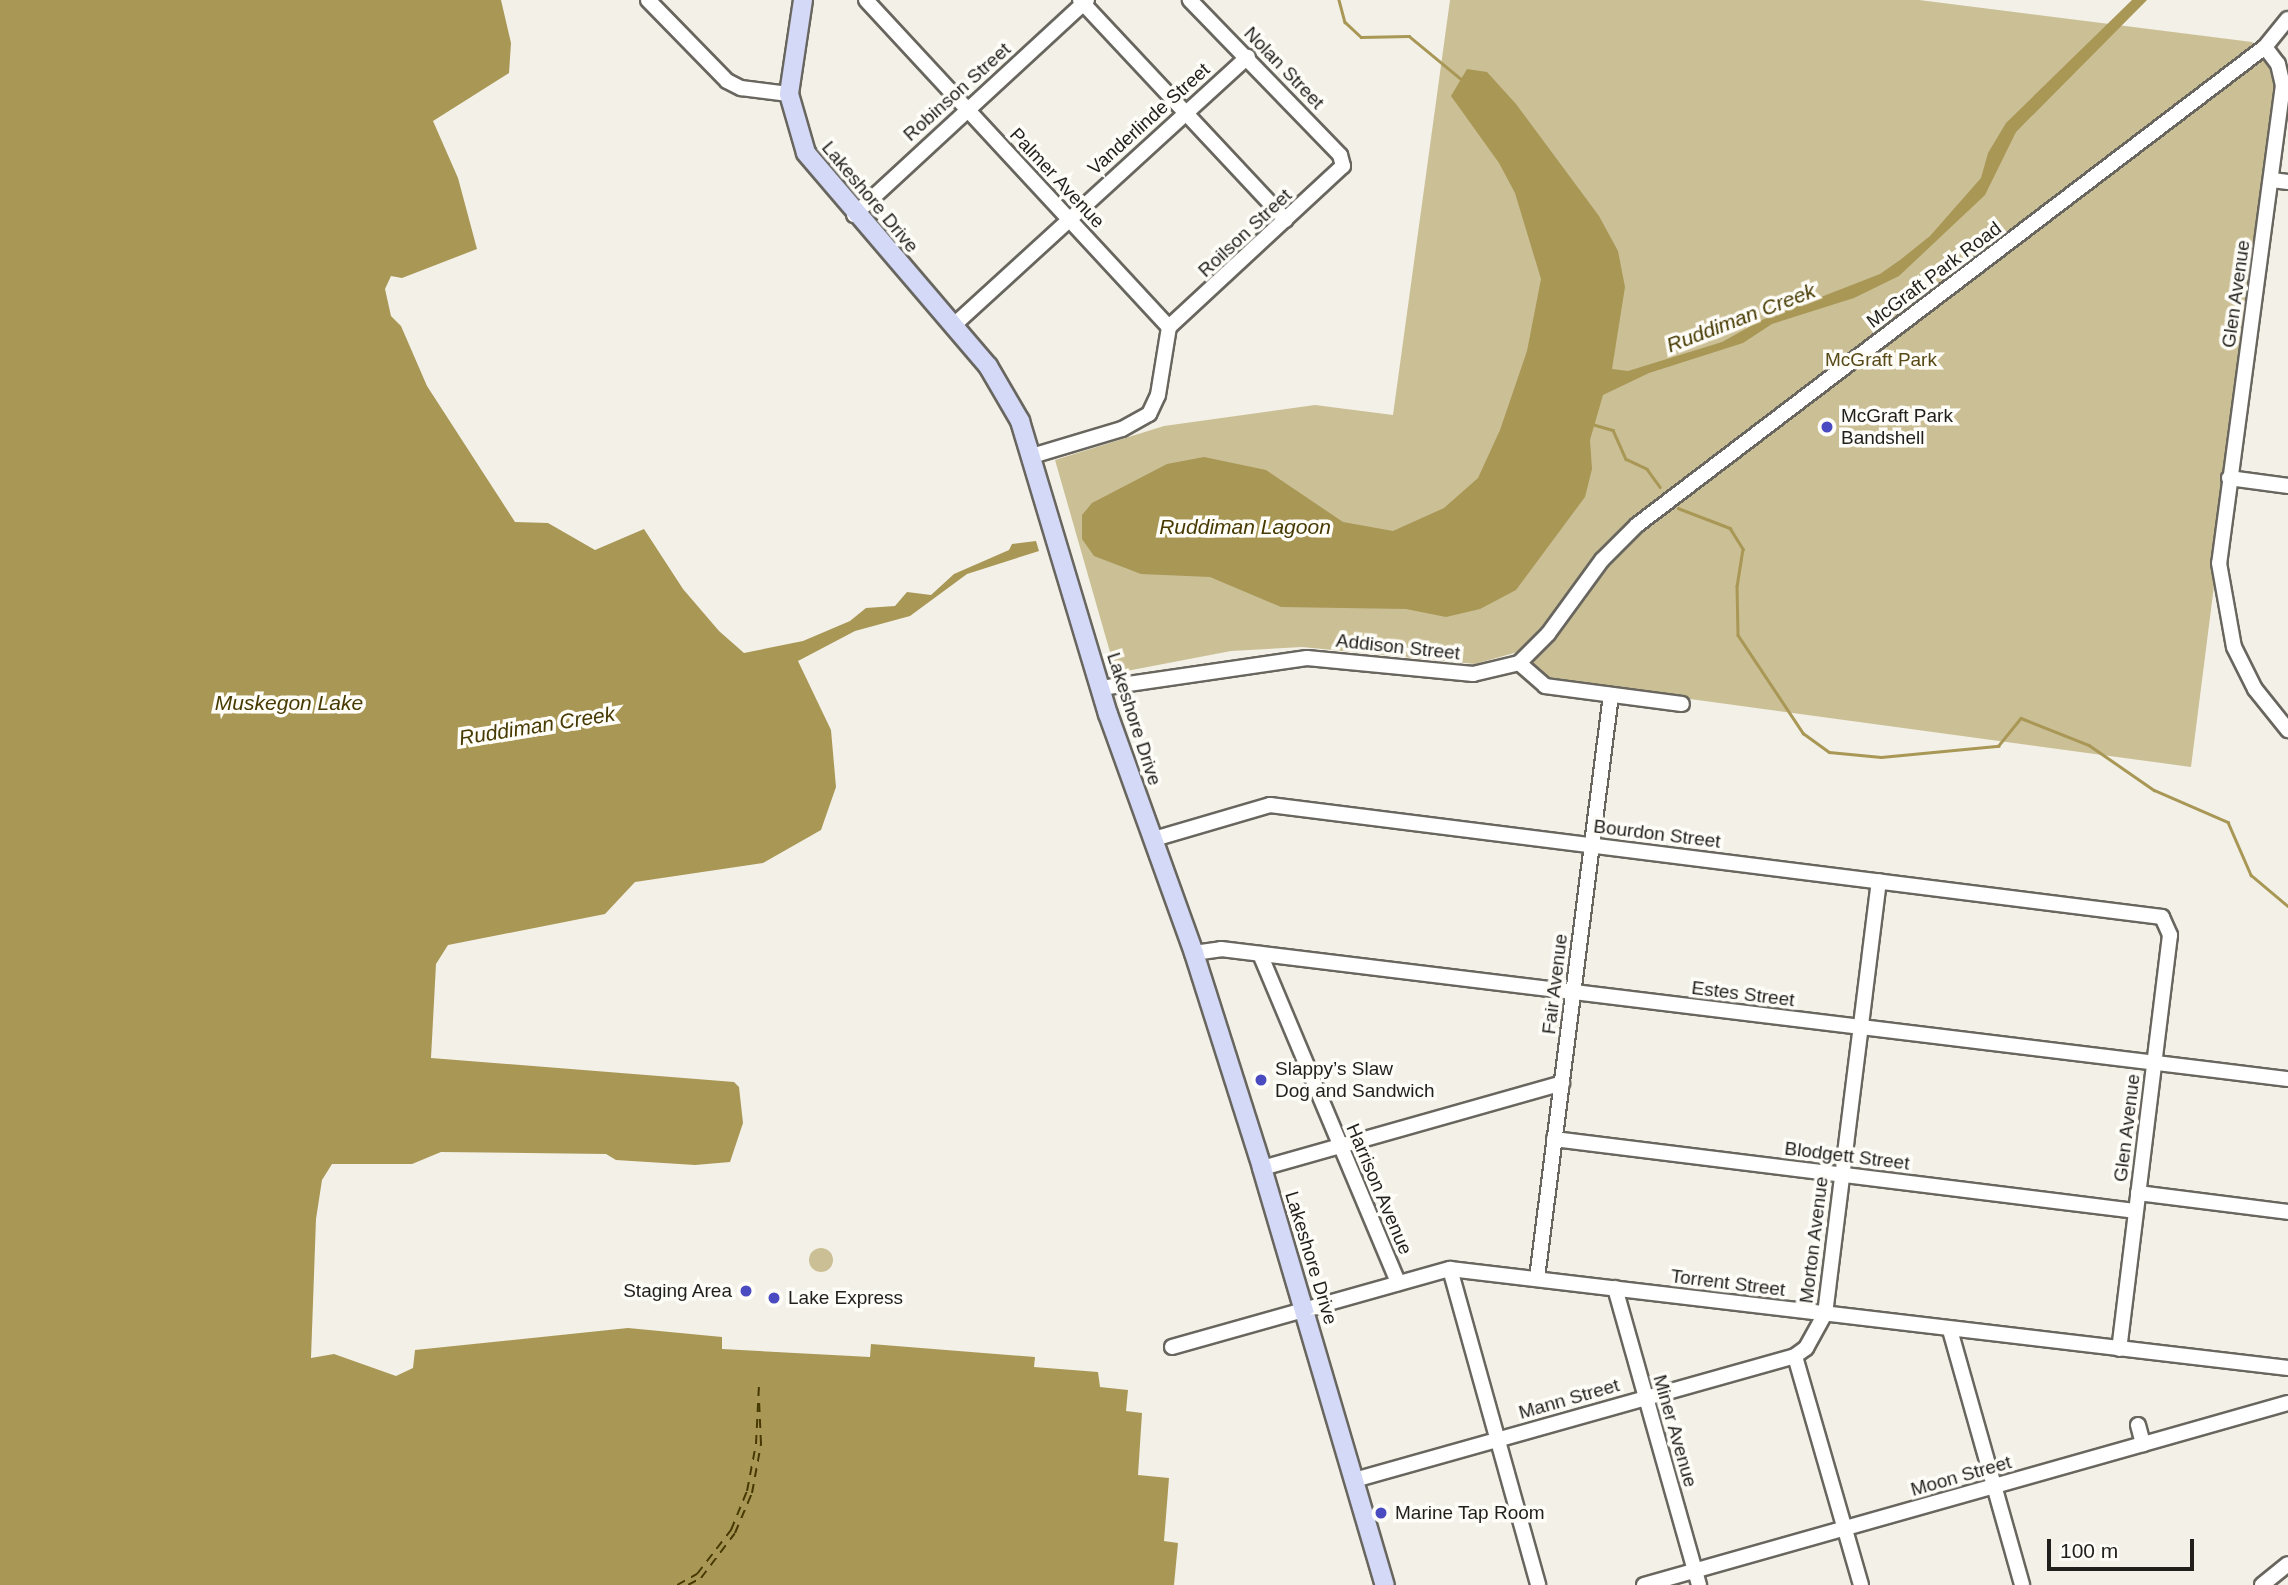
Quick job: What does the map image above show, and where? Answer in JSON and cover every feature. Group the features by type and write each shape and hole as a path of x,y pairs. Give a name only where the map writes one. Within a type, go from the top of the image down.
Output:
{"main road":[{"path":"789,94 803,0"},
{"name":"Lakeshore Drive","path":"789,94 806,153 854,215 954,325 1005,391 1032,456 1101,688 1194,953 1262,1168 1385,1585"}],"street":[{"path":"648,0 727,81 741,88 789,94"},
{"name":"Nolan Street","path":"1190,0 1340,155 1343,166"},
{"name":"Palmer Avenue","path":"868,1 1169,327"},
{"path":"1083,1 1286,220"},
{"name":"Robinson Street","path":"854,215 1083,1"},
{"path":"2265,47 2288,19"},
{"name":"Glen Avenue","path":"2265,47 2278,64 2284,85 2219,563 2221,588 2243,667 2255,689 2288,730"},
{"name":"McGraft Park Road","path":"1519,663 1548,634 1602,559 1636,525 2265,47"},
{"name":"Vanderlinde Street","path":"954,325 1068,218 1248,57"},
{"name":"Roilson Street","path":"1169,327 1343,166"},
{"path":"2272,180 2288,182"},
{"path":"1032,456 1142,421 1156,402 1169,327"},
{"path":"2229,478 2288,486"},
{"name":"Addison Street","path":"1101,688 1275,660 1345,660 1473,674 1519,663"},
{"path":"1519,663 1539,684 1682,704"},
{"name":"Fair Avenue","path":"1537,1278 1611,695"},
{"name":"Bourdon Street","path":"1154,839 1270,805 2160,916"},
{"name":"Morton Avenue","path":"1794,1356 1806,1348 1825,1314 1879,881"},
{"name":"Glen Avenue","path":"2119,1349 2170,935 2168,922 2160,916"},
{"name":"Estes Street","path":"1194,953 1216,949 1260,954 2288,1079"},
{"name":"Harrison Avenue","path":"1260,954 1398,1283"},
{"path":"1262,1168 1562,1083"},
{"name":"Blodgett Street","path":"1554,1139 2135,1211"},
{"path":"2138,1193 2288,1212"},
{"path":"1450,1269 1538,1585"},
{"name":"Torrent Street","path":"1172,1347 1450,1269 2288,1368"},
{"name":"Miner Avenue","path":"1615,1289 1697,1578"},
{"path":"1950,1330 2022,1585"},
{"path":"1794,1356 1861,1585"},
{"name":"Mann Street","path":"1354,1480 1794,1356"},
{"name":"Moon Street","path":"1644,1585 1697,1578 1844,1529 2288,1403"},
{"path":"2138,1425 2143,1444"},
{"path":"2262,1585 2288,1564"}],"green space":[{"name":"McGraft Park","path":"1450,0 1919,0 2252,42 2272,70 2277,90 2191,767 1558,681 1544,675 1521,651 1475,664 1302,647 1231,651 1116,673 1055,460 1164,426 1315,405 1393,415"},
{"path":"821,1248 830,1251 833,1260 830,1269 821,1272 812,1269 809,1260 812,1251"}],"water":[{"name":"Muskegon Lake","path":"0,0 501,0 511,43 509,73 433,121 458,178 477,249 402,278 391,276 385,289 391,316 401,326 427,386 515,522 548,523 595,550 644,529 683,589 719,631 744,653 803,641 850,621 866,608 895,606 907,592 931,595 954,574 1009,550 1012,544 1036,541 1039,551 967,574 910,616 855,631 798,661 831,730 836,787 821,830 763,863 635,882 605,914 448,945 436,964 431,1058 734,1082 739,1087 743,1123 730,1162 695,1165 616,1160 606,1154 441,1152 412,1164 332,1164 322,1180 316,1219 311,1358 334,1354 396,1376 413,1368 415,1350 628,1328 722,1337 722,1349 870,1357 871,1344 1035,1357 1034,1367 1098,1372 1100,1387 1128,1390 1126,1411 1142,1413 1138,1475 1169,1478 1164,1541 1178,1543 1174,1585 0,1585"},
{"name":"Ruddiman Lagoon","path":"2132,0 2147,0 2016,132 1985,195 1899,276 1854,298 1772,324 1743,343 1649,373 1603,395 1590,440 1592,469 1585,497 1516,590 1480,609 1446,617 1406,609 1281,607 1210,577 1141,574 1094,556 1082,539 1082,515 1092,503 1167,464 1204,457 1266,470 1343,522 1393,531 1444,508 1478,478 1500,430 1527,351 1541,279 1515,193 1499,163 1451,96 1467,69 1487,72 1516,104 1599,216 1618,251 1625,287 1612,369 1628,371 1722,342 1762,320 1880,274 1900,260 1930,236 1981,178 1988,153 2006,123"}],"waterway":[{"path":"1339,0 1345,22 1361,37 1409,36 1461,79"},
{"path":"1592,424 1613,430 1626,459 1647,469 1660,487"},
{"path":"1678,508 1730,528 1743,549 1737,586 1738,635 1803,733 1829,752 1881,757 1998,746 2021,718 2089,745 2154,790 2228,822 2251,875 2288,906"}],"ferry route":[{"path":"677,1585 697,1574 731,1530 747,1491 756,1444 759,1385"},
{"path":"688,1585 701,1578 735,1533 752,1493 761,1444 759,1400"}],"place":[{"name":"McGraft Park Bandshell","path":"1827,427"},
{"name":"Slappy’s Slaw Dog and Sandwich","path":"1261,1080"},
{"name":"Staging Area","path":"746,1291"},
{"name":"Lake Express","path":"774,1298"},
{"name":"Marine Tap Room","path":"1381,1513"}],"water label":[{"name":"Ruddiman Creek","path":"1741,318"},
{"name":"Ruddiman Creek","path":"537,726"}]}
